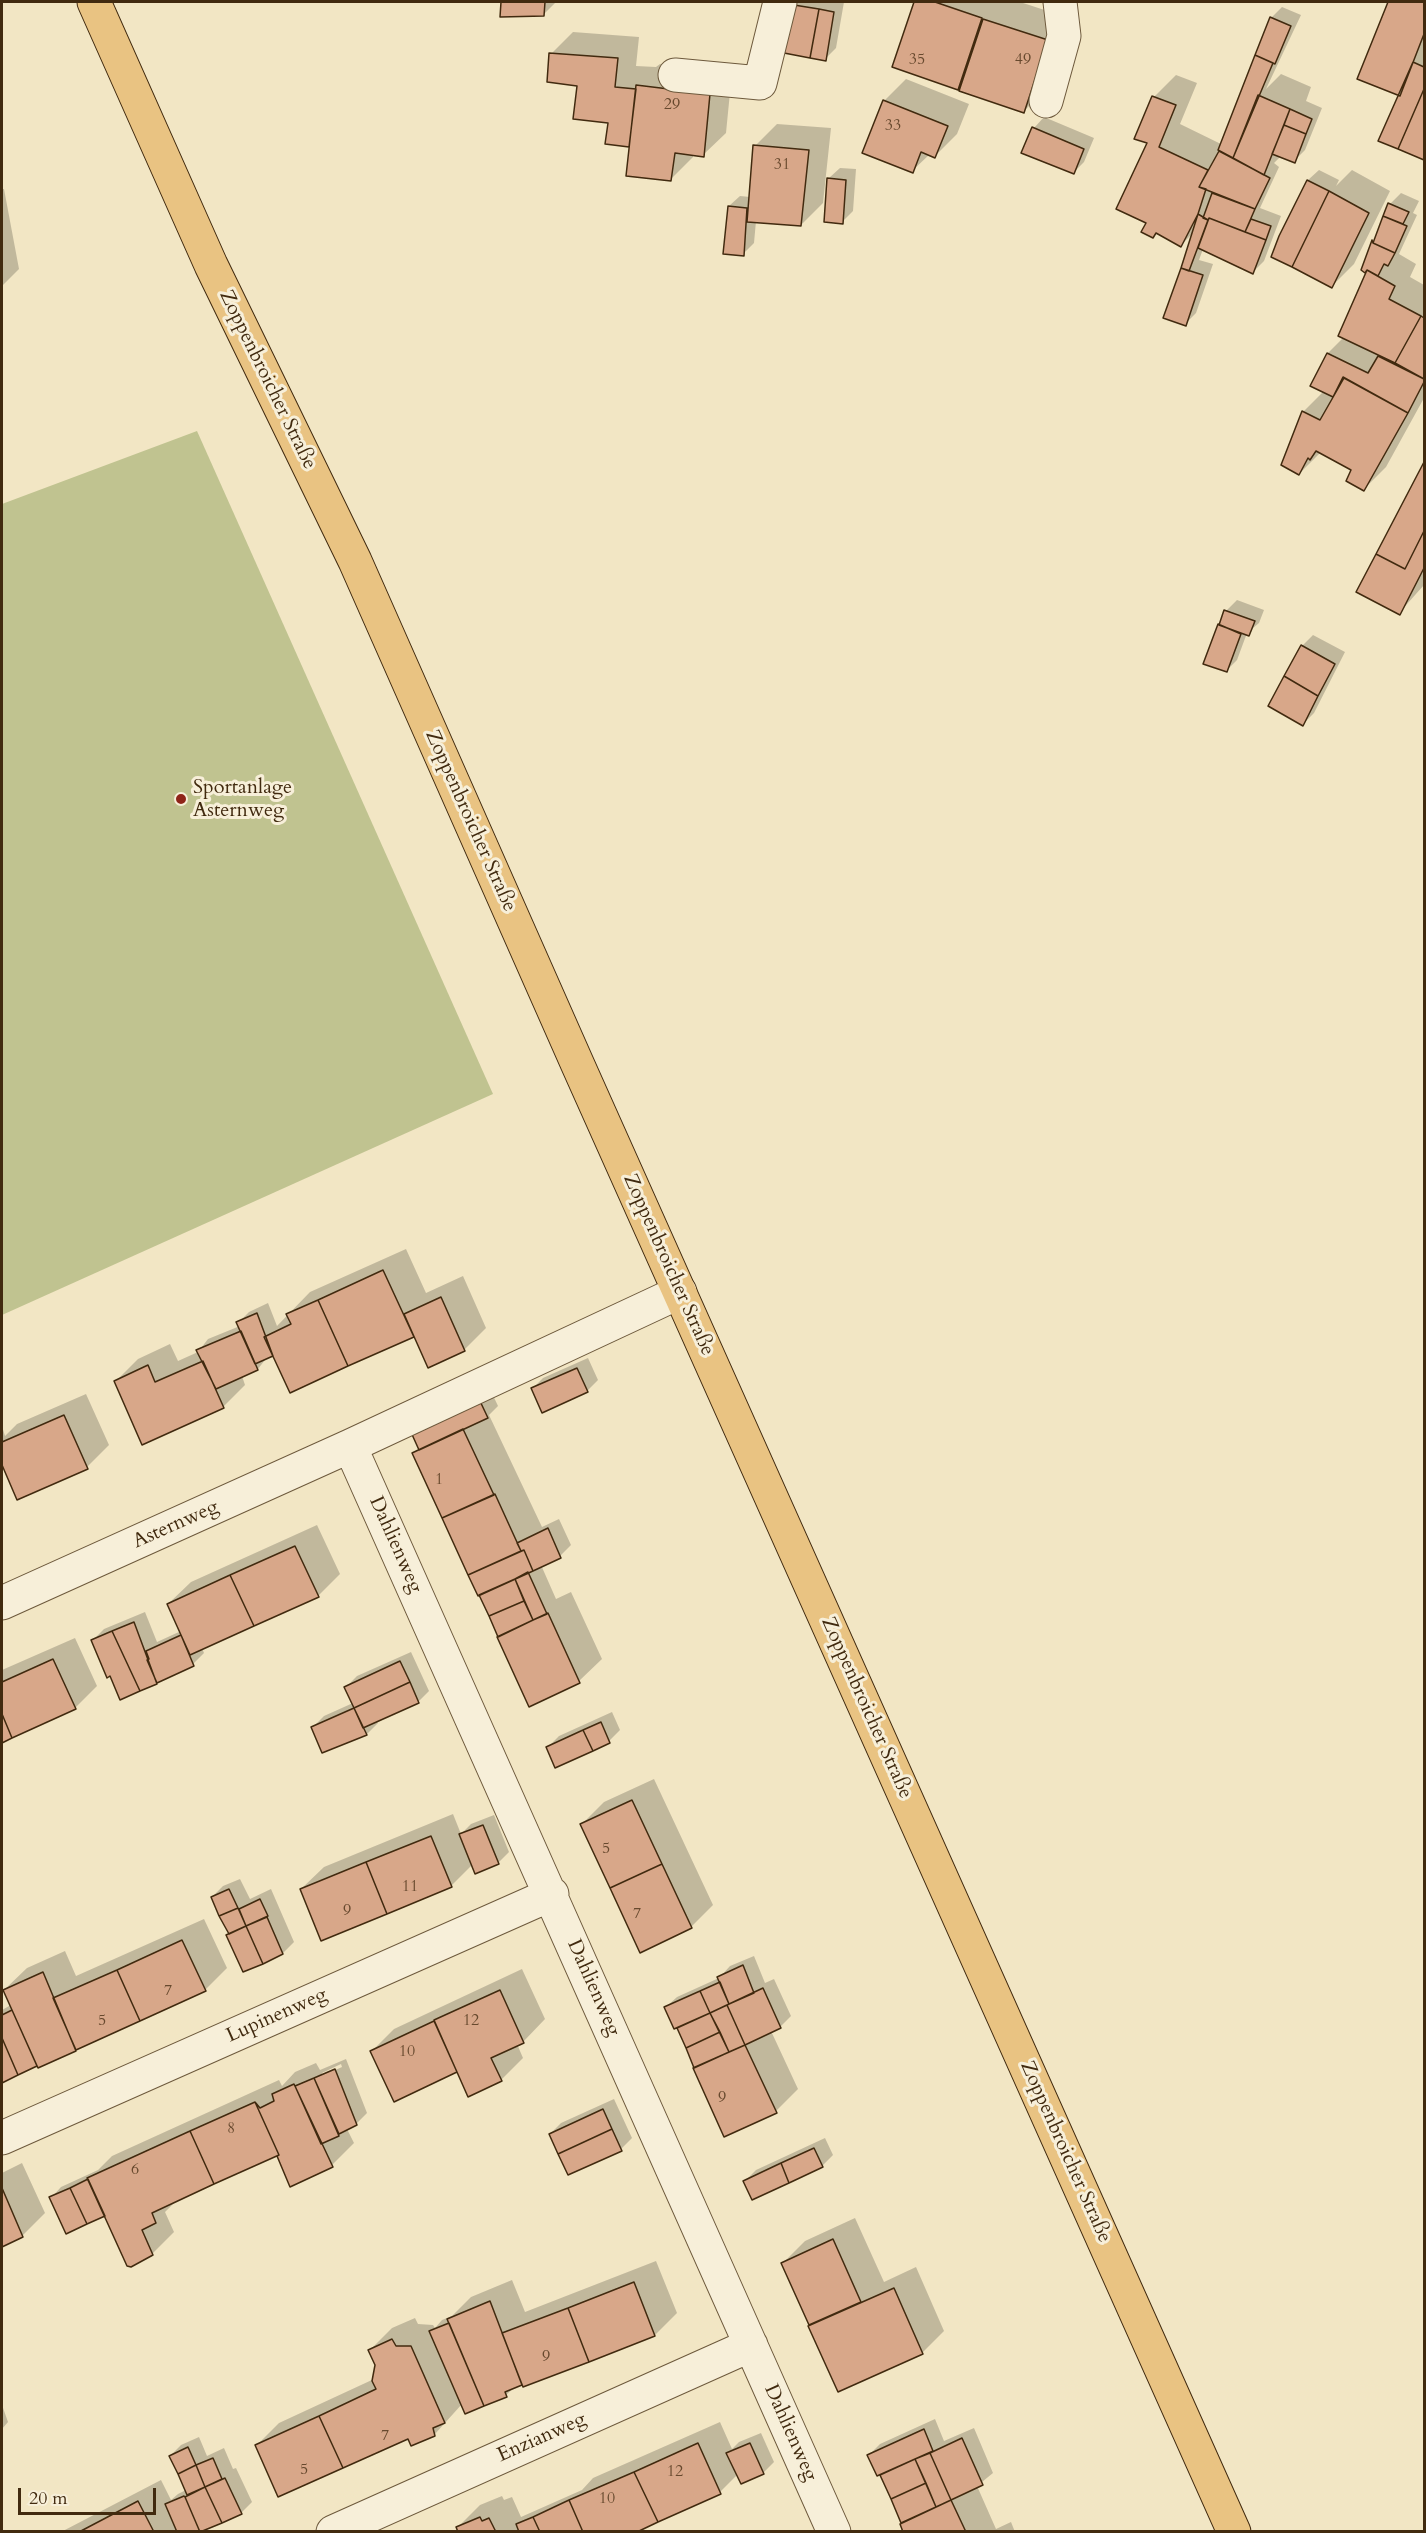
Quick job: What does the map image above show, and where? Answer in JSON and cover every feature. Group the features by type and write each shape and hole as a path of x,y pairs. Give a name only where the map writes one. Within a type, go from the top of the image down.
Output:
{"main road":[{"name":"Zoppenbroicher Straße","path":"94,2 210,265 356,561 1234,2532"}],"street":[{"path":"675,75 760,83 780,2"},
{"path":"1046,101 1064,36 1060,2"},
{"name":"Asternweg","path":"2,1604 351,1446 680,1292"},
{"name":"Dahlienweg","path":"351,1446 834,2532"},
{"name":"Lupinenweg","path":"2,2138 552,1894"},
{"name":"Enzianweg","path":"333,2532 751,2345"}],"green space":[{"name":"Sportanlage Asternweg","path":"197,431 493,1094 2,1315 2,504"}],"building":[{"path":"501,2 545,2 544,16 500,17"},
{"path":"914,2 935,2 982,18 958,90 892,67"},
{"path":"1388,2 1424,2 1424,34 1400,96 1357,79"},
{"path":"794,5 819,9 810,58 784,53"},
{"path":"819,9 834,12 826,61 810,58"},
{"path":"1270,17 1291,26 1275,64 1255,55"},
{"path":"983,19 1048,40 1024,113 959,91"},
{"path":"549,53 618,58 615,87 636,89 629,147 605,144 608,123 573,119 577,86 547,82"},
{"path":"1255,55 1273,63 1233,158 1218,150"},
{"path":"1413,62 1424,67 1424,89 1398,149 1378,141"},
{"path":"636,85 710,94 704,157 675,153 671,181 626,176"},
{"path":"1424,89 1424,160 1398,149"},
{"path":"1258,95 1290,109 1264,175 1233,158"},
{"path":"1152,96 1176,105 1159,147 1208,170 1199,187 1206,189 1198,214 1181,247 1156,233 1153,238 1141,232 1146,223 1116,209 1147,143 1134,139"},
{"path":"883,100 948,126 935,158 921,152 913,173 862,153"},
{"path":"1290,109 1312,119 1306,134 1284,125"},
{"path":"1284,125 1306,134 1295,163 1272,154"},
{"path":"1032,127 1084,149 1074,174 1021,153"},
{"path":"753,145 809,150 801,226 747,222"},
{"path":"1219,151 1270,178 1255,209 1199,187"},
{"path":"827,178 846,180 843,224 824,222"},
{"path":"1307,180 1329,191 1292,267 1271,257"},
{"path":"1329,191 1369,213 1332,288 1292,267"},
{"path":"1212,193 1255,209 1245,232 1209,218 1208,220 1203,218"},
{"path":"1388,203 1409,212 1403,224 1383,216"},
{"path":"728,206 747,208 744,256 723,254"},
{"path":"1198,214 1208,220 1189,271 1181,268"},
{"path":"1383,216 1407,226 1395,253 1373,243"},
{"path":"1209,218 1266,240 1253,274 1198,248"},
{"path":"1251,219 1271,226 1266,240 1245,232"},
{"path":"1372,240 1373,243 1395,253 1388,266 1384,264 1378,276 1367,270 1365,273 1361,270"},
{"path":"1181,268 1203,275 1186,326 1163,318"},
{"path":"1367,270 1395,286 1389,299 1421,316 1395,363 1338,336"},
{"path":"1421,316 1424,318 1424,379 1395,363"},
{"path":"1327,353 1368,373 1378,356 1424,379 1424,382 1408,413 1343,377 1333,397 1310,386"},
{"path":"1344,378 1408,413 1364,491 1346,481 1351,470 1316,451 1310,460 1308,458 1299,475 1281,465 1302,411 1320,420"},
{"path":"1424,462 1424,531 1405,569 1376,554"},
{"path":"1424,531 1424,568 1400,615 1356,592 1376,554 1405,569"},
{"path":"1224,610 1255,621 1249,636 1219,625"},
{"path":"1218,624 1241,634 1227,672 1203,664"},
{"path":"1301,645 1335,664 1318,696 1284,676"},
{"path":"1284,676 1318,696 1303,726 1268,706"},
{"path":"383,1270 414,1337 348,1366 318,1300"},
{"path":"441,1297 465,1351 428,1368 404,1314"},
{"path":"318,1300 348,1366 290,1393 264,1337 291,1324 286,1314"},
{"path":"257,1313 273,1356 255,1364 236,1322"},
{"path":"241,1331 258,1370 216,1389 196,1350"},
{"path":"203,1361 224,1408 142,1445 114,1381 148,1365 155,1382"},
{"path":"577,1368 588,1392 542,1413 531,1388"},
{"path":"479,1399 488,1418 419,1450 410,1430"},
{"path":"64,1415 88,1469 17,1500 2,1465 2,1442"},
{"path":"463,1429 494,1495 442,1518 412,1453"},
{"path":"495,1494 521,1551 468,1575 442,1518"},
{"path":"548,1528 561,1558 533,1571 524,1550 521,1551 517,1543"},
{"path":"295,1546 319,1597 254,1626 230,1575"},
{"path":"524,1550 533,1571 478,1596 468,1575"},
{"path":"528,1572 547,1614 533,1620 515,1579"},
{"path":"230,1575 254,1626 190,1655 167,1604"},
{"path":"515,1579 524,1601 489,1616 479,1595"},
{"path":"524,1601 533,1620 498,1637 489,1616"},
{"path":"548,1613 580,1683 529,1707 497,1637"},
{"path":"134,1622 157,1684 140,1691 112,1631"},
{"path":"112,1631 140,1691 120,1700 110,1676 107,1678 91,1640"},
{"path":"181,1635 194,1666 157,1683 147,1660 149,1659 146,1651"},
{"path":"53,1659 76,1709 12,1738 2,1714 2,1682"},
{"path":"400,1661 410,1682 354,1708 344,1687"},
{"path":"410,1682 419,1703 363,1728 354,1708"},
{"path":"354,1708 367,1735 322,1753 311,1727"},
{"path":"2,1714 12,1738 2,1743"},
{"path":"601,1722 610,1743 593,1751 583,1730"},
{"path":"583,1730 593,1751 555,1768 546,1747"},
{"path":"632,1800 662,1864 610,1888 580,1824"},
{"path":"483,1825 499,1864 475,1874 459,1834"},
{"path":"431,1836 452,1887 387,1914 366,1862"},
{"path":"366,1862 387,1914 321,1941 300,1889"},
{"path":"662,1864 692,1928 640,1953 610,1888"},
{"path":"229,1889 238,1908 219,1916 211,1897"},
{"path":"260,1899 268,1916 246,1926 239,1909"},
{"path":"238,1908 246,1926 229,1934 219,1916"},
{"path":"267,1917 283,1954 263,1964 246,1926"},
{"path":"246,1926 263,1964 243,1972 226,1935"},
{"path":"182,1940 206,1991 140,2021 117,1970"},
{"path":"743,1965 754,1993 729,2004 717,1977"},
{"path":"117,1970 140,2021 76,2050 53,1998"},
{"path":"43,1972 76,2051 38,2068 3,1990"},
{"path":"720,1982 729,2004 710,2013 700,1991"},
{"path":"763,1988 781,2028 745,2045 727,2005"},
{"path":"500,1990 524,2043 491,2058 502,2081 468,2097 434,2020"},
{"path":"700,1991 710,2013 674,2029 664,2007"},
{"path":"727,2005 745,2045 729,2052 710,2013"},
{"path":"12,2010 37,2066 18,2075 2,2038 2,2015"},
{"path":"710,2013 720,2032 686,2048 677,2028"},
{"path":"434,2021 457,2072 394,2102 370,2051"},
{"path":"720,2032 729,2052 694,2068 686,2048"},
{"path":"2,2038 18,2075 2,2083"},
{"path":"745,2045 777,2113 724,2137 693,2068"},
{"path":"335,2069 357,2125 339,2134 314,2078"},
{"path":"314,2078 339,2136 321,2144 295,2086"},
{"path":"294,2084 333,2167 290,2187 277,2156 279,2155 255,2102 260,2108 274,2101 272,2094"},
{"path":"255,2102 279,2155 214,2184 190,2131"},
{"path":"603,2109 612,2129 558,2154 549,2134"},
{"path":"612,2129 622,2151 568,2175 558,2154"},
{"path":"190,2131 214,2184 152,2213 156,2223 142,2230 153,2255 131,2267 127,2266 87,2178"},
{"path":"814,2148 823,2167 789,2183 781,2163"},
{"path":"781,2163 789,2183 752,2200 743,2181"},
{"path":"88,2179 105,2216 87,2224 70,2188"},
{"path":"2,2188 23,2237 2,2247"},
{"path":"70,2188 87,2224 66,2234 49,2197"},
{"path":"833,2239 861,2302 809,2325 781,2263"},
{"path":"634,2282 655,2336 589,2362 568,2308"},
{"path":"894,2288 923,2354 838,2392 808,2326"},
{"path":"490,2301 522,2385 505,2392 507,2397 484,2406 447,2319"},
{"path":"568,2308 589,2362 523,2387 502,2333"},
{"path":"449,2323 484,2406 465,2414 429,2331"},
{"path":"392,2339 396,2346 411,2346 445,2423 433,2428 435,2436 411,2446 408,2439 343,2468 319,2416 376,2389 372,2381 375,2365 368,2350"},
{"path":"319,2416 343,2468 278,2497 255,2445"},
{"path":"924,2429 933,2451 877,2476 867,2455"},
{"path":"962,2438 983,2485 951,2500 930,2453"},
{"path":"698,2443 721,2494 658,2522 634,2472"},
{"path":"750,2443 764,2474 741,2484 726,2453"},
{"path":"188,2447 196,2465 178,2474 169,2456"},
{"path":"930,2453 951,2500 936,2507 915,2459"},
{"path":"213,2458 222,2479 205,2487 196,2465"},
{"path":"915,2459 926,2483 891,2499 880,2475"},
{"path":"196,2465 205,2487 187,2495 178,2474"},
{"path":"634,2472 658,2522 637,2532 583,2532 569,2500"},
{"path":"225,2478 242,2514 222,2523 205,2487"},
{"path":"926,2483 936,2507 901,2523 891,2499"},
{"path":"205,2487 222,2523 200,2532 185,2497"},
{"path":"184,2496 200,2532 177,2532 165,2504"},
{"path":"569,2500 583,2532 540,2532 533,2517"},
{"path":"951,2500 966,2532 903,2532 900,2524"},
{"path":"138,2501 154,2532 79,2532"},
{"path":"480,2517 482,2521 489,2518 496,2532 458,2532 456,2527"},
{"path":"533,2517 540,2532 519,2532 516,2524"}],"place":[{"name":"Sportanlage Asternweg","path":"181,799"}]}
